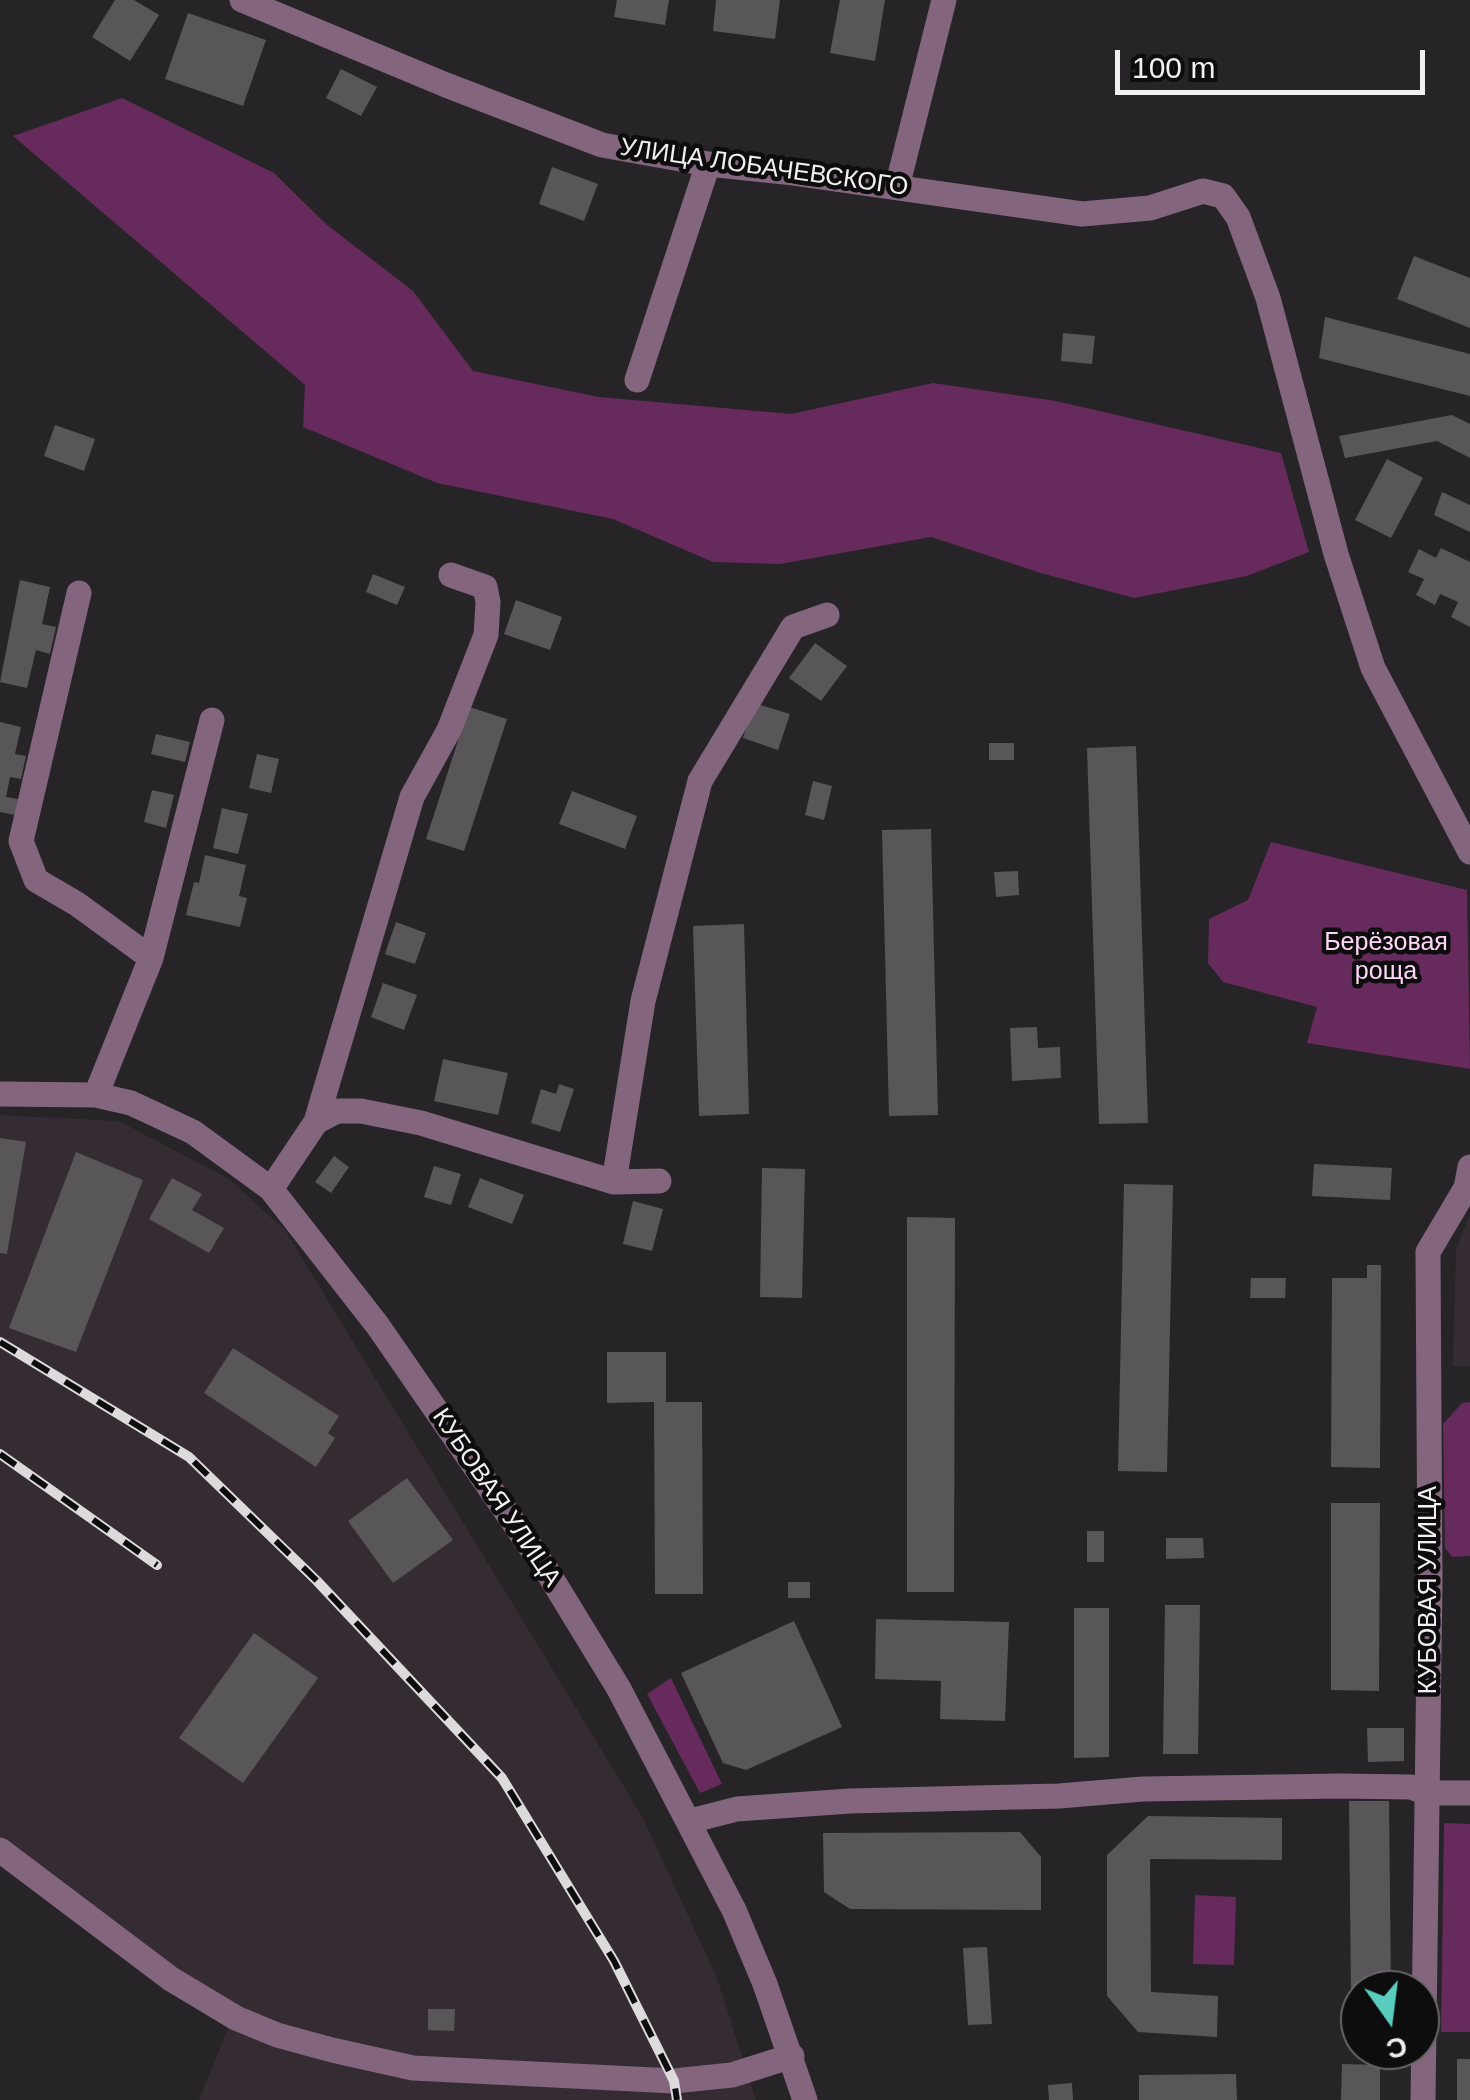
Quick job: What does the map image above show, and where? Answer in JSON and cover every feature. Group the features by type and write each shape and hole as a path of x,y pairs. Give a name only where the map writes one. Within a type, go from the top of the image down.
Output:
{"street":[{"name":"УЛИЦА ЛОБАЧЕВСКОГО","path":"242,0 602,145 708,164 1082,214 1150,208 1203,191 1223,196 1238,217 1268,298 1336,554 1373,668 1470,852"},
{"path":"898,188 944,0"},
{"path":"637,380 708,164"},
{"path":"271,1189 316,1122 412,797 449,730 486,634 485,587 451,575"},
{"path":"78,592 21,841 36,880 77,904 151,958"},
{"path":"614,1182 643,1000 700,781 793,627 827,615"},
{"path":"96,1095 151,958 212,720"},
{"name":"КУБОВАЯ УЛИЦА","path":"0,1094 96,1095 130,1103 193,1132 271,1189 378,1326 547,1571 618,1688 734,1910 792,2056 805,2100"},
{"path":"316,1122 337,1110 361,1111 421,1124 614,1182 659,1181"},
{"name":"КУБОВАЯ УЛИЦА","path":"1422,2100 1428,1793 1428,1252 1466,1188 1470,1167"},
{"path":"690,1821 737,1809 775,1806 1059,1796 1143,1788 1359,1786 1470,1793"},
{"path":"0,1850 170,1978 236,2018 277,2036 413,2068 674,2082 732,2075 792,2056"}],"shaded area":[{"path":"0,1115 119,1121 229,1179 285,1230 643,1818 717,1978 756,2100 199,2100 237,2006 181,1975 0,1838"},
{"path":"1470,1214 1470,1366 1453,1366 1456,1250"}],"green space":[{"path":"122,98 274,173 326,224 413,291 473,371 599,397 791,414 933,383 1056,401 1281,453 1309,552 1247,576 1134,598 931,537 780,564 713,562 613,519 437,483 303,427 305,385 13,136"},
{"name":"Берёзовая роща","path":"1271,842 1467,890 1470,1069 1307,1043 1317,1007 1223,982 1208,963 1209,919 1248,900"},
{"path":"1470,1402 1470,1556 1452,1557 1445,1548 1443,1424 1462,1403"},
{"path":"671,1678 722,1784 700,1793 647,1694"},
{"path":"1444,1823 1470,1824 1470,2032 1441,2032"},
{"path":"1195,1895 1236,1897 1234,1965 1193,1964"}],"building":[{"path":"115,0 134,0 159,15 130,61 92,37"},
{"path":"617,0 669,0 665,25 614,17"},
{"path":"716,0 780,0 775,39 713,31"},
{"path":"840,0 885,0 875,61 830,53"},
{"path":"188,13 266,40 243,106 165,79"},
{"path":"341,69 377,87 361,116 326,98"},
{"path":"552,167 598,184 584,221 539,204"},
{"path":"1414,256 1470,278 1470,328 1397,299"},
{"path":"1325,317 1470,354 1470,396 1319,358"},
{"path":"1063,333 1095,336 1092,364 1061,361"},
{"path":"1452,415 1470,424 1470,458 1437,441 1345,458 1339,436"},
{"path":"55,425 95,439 84,471 44,456"},
{"path":"1387,459 1423,478 1391,538 1355,520"},
{"path":"1442,492 1470,505 1470,532 1434,515"},
{"path":"1441,548 1470,562 1470,627 1451,617 1458,602 1440,594 1435,605 1416,595 1424,579 1408,572 1419,549 1436,558"},
{"path":"373,574 405,587 397,605 366,592"},
{"path":"20,580 50,587 42,624 56,627 50,654 36,650 27,688 0,682"},
{"path":"516,600 562,617 550,650 504,634"},
{"path":"815,643 847,666 821,701 789,678"},
{"path":"754,703 790,714 778,750 743,738"},
{"path":"469,707 507,719 464,851 426,839"},
{"path":"0,722 21,727 15,754 26,756 21,779 10,777 6,797 18,799 15,815 0,812"},
{"path":"156,734 190,742 185,762 151,754"},
{"path":"989,743 1014,743 1014,760 989,760"},
{"path":"1136,746 1148,1123 1099,1124 1087,748"},
{"path":"257,754 279,759 271,793 249,788"},
{"path":"813,781 832,786 824,820 805,815"},
{"path":"152,790 174,795 166,828 144,822"},
{"path":"572,791 637,816 625,849 559,824"},
{"path":"222,808 248,814 238,854 213,848"},
{"path":"931,829 938,1115 889,1116 882,830"},
{"path":"205,855 246,865 239,896 247,898 240,927 186,915"},
{"path":"1018,871 1019,895 996,897 994,872"},
{"path":"396,922 426,933 415,964 385,954"},
{"path":"744,924 749,1114 699,1116 693,926"},
{"path":"383,983 417,995 404,1030 371,1017"},
{"path":"1037,1027 1038,1048 1060,1047 1061,1078 1012,1081 1010,1028"},
{"path":"443,1059 508,1073 498,1115 434,1101"},
{"path":"559,1084 574,1089 560,1132 531,1123 541,1089 556,1094"},
{"path":"0,1138 26,1142 7,1254 0,1253"},
{"path":"76,1152 143,1180 76,1352 9,1328"},
{"path":"334,1156 349,1167 331,1193 315,1182"},
{"path":"1314,1164 1392,1168 1390,1200 1312,1196"},
{"path":"434,1166 461,1174 451,1205 424,1197"},
{"path":"762,1168 805,1169 802,1298 760,1297"},
{"path":"172,1178 202,1194 192,1210 224,1228 209,1253 149,1219"},
{"path":"480,1178 524,1195 512,1224 468,1207"},
{"path":"1124,1184 1173,1185 1167,1472 1118,1471"},
{"path":"633,1201 663,1209 652,1251 623,1244"},
{"path":"907,1217 955,1218 954,1592 907,1592"},
{"path":"1367,1265 1381,1265 1380,1468 1331,1467 1332,1278 1367,1278"},
{"path":"1251,1278 1286,1278 1285,1298 1250,1298"},
{"path":"233,1348 339,1416 328,1433 335,1438 316,1467 204,1393"},
{"path":"607,1352 666,1352 666,1402 702,1402 703,1594 655,1594 654,1402 607,1403"},
{"path":"407,1478 453,1540 393,1583 348,1521"},
{"path":"1331,1503 1380,1503 1379,1691 1331,1690"},
{"path":"1087,1531 1104,1531 1104,1562 1087,1562"},
{"path":"1166,1538 1203,1538 1204,1558 1166,1559"},
{"path":"788,1582 810,1582 810,1598 788,1598"},
{"path":"1165,1605 1200,1605 1198,1754 1163,1754"},
{"path":"1074,1608 1109,1608 1109,1757 1074,1758"},
{"path":"876,1619 1009,1622 1005,1721 940,1719 941,1681 875,1679"},
{"path":"794,1621 842,1727 746,1770 723,1763 681,1673"},
{"path":"254,1633 318,1678 243,1783 179,1738"},
{"path":"1367,1728 1404,1728 1404,1761 1368,1762"},
{"path":"1349,1801 1389,1801 1391,1970 1351,1970"},
{"path":"1148,1816 1282,1818 1282,1860 1150,1859 1151,1992 1218,1996 1217,2037 1138,2032 1107,1996 1107,1855"},
{"path":"1020,1832 1041,1857 1041,1910 850,1909 824,1892 823,1833"},
{"path":"987,1947 992,2024 968,2025 963,1948"},
{"path":"428,2009 455,2009 454,2031 428,2030"},
{"path":"1457,2059 1470,2059 1470,2100 1457,2100"},
{"path":"1342,2070 1380,2070 1380,2100 1341,2100"},
{"path":"1236,2074 1237,2100 1139,2100 1139,2075"},
{"path":"1072,2083 1073,2100 1049,2100 1048,2085"}],"railway":[{"path":"0,1342 189,1457 317,1581 502,1778 614,1961 674,2081 677,2100"},
{"path":"0,1454 157,1565"}]}
